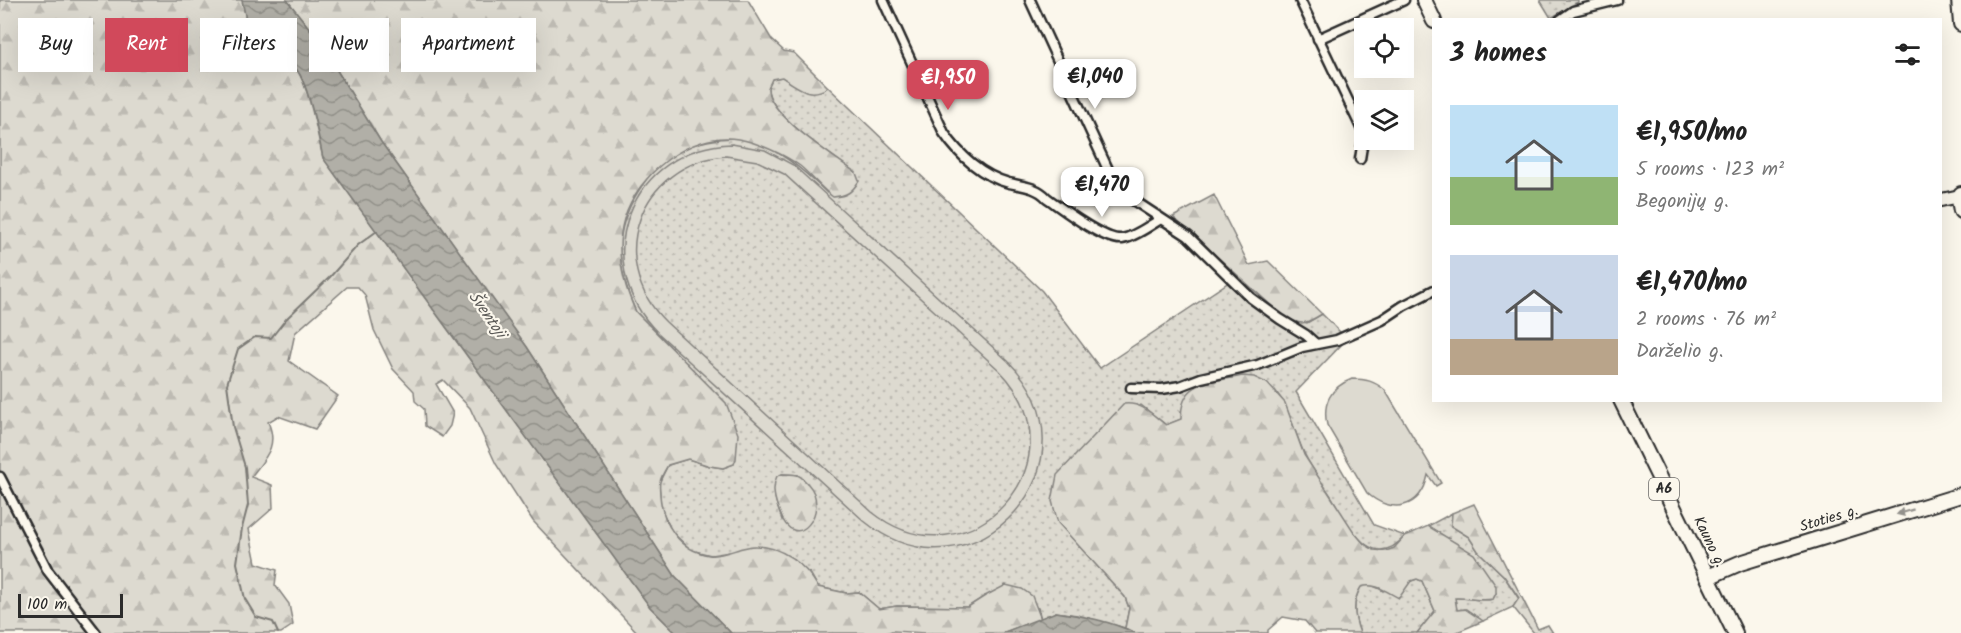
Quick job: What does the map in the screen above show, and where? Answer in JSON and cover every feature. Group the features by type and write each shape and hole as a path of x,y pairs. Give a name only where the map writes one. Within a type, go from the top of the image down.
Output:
{"main road":[{"path":"1424,0 1433,18"},
{"path":"1959,0 1961,24"},
{"name":"Kauno g.","path":"1622,402 1734,633"},
{"name":"Stoties g.","path":"1708,577 1740,563 1961,495"}],"street":[{"path":"883,0 944,133 968,160 994,177 1024,185 1042,193 1087,225 1113,238 1127,238 1161,219"},
{"path":"1030,0 1111,176 1127,196 1188,236 1251,298 1306,334 1316,344"},
{"path":"1300,0 1364,134 1360,159"},
{"path":"1318,39 1404,0"},
{"path":"1563,18 1573,11 1617,0"},
{"path":"1942,200 1960,203"},
{"path":"1942,206 1960,203"},
{"path":"1131,388 1162,389 1180,386 1201,378 1258,364 1302,347 1337,340 1382,320 1432,291"},
{"path":"0,477 48,571 96,633"}],"green space":[{"path":"0,0 242,0 246,18 200,18 200,72 297,72 297,70 313,112 323,158 650,607 676,633 638,633 533,521 496,464 470,408 443,380 436,384 453,413 450,426 442,437 425,426 424,409 415,401 414,391 393,369 374,330 365,295 358,287 347,287 295,333 289,361 338,396 315,429 278,416 268,422 271,430 271,445 265,458 251,477 272,485 273,508 249,529 256,563 277,570 275,585 289,604 293,625 281,633 0,633"},
{"path":"287,0 748,0 772,40 784,51 794,53 828,87 810,92 782,77 772,79 768,88 770,99 804,135 856,173 859,181 849,193 833,197 800,166 779,153 746,141 720,138 684,149 668,160 653,172 631,203 621,231 620,255 627,290 636,312 726,403 738,434 734,464 723,468 688,459 668,465 661,478 660,487 664,516 674,534 689,548 709,555 749,546 774,549 799,564 818,587 846,593 859,592 879,609 897,606 968,607 1006,585 1022,589 1032,596 1041,619 1002,633 892,631 886,633 731,633 675,576 527,347 381,142 338,72 389,72 389,18 309,18 309,28"},
{"path":"1540,0 1578,0 1578,2 1551,18"},
{"path":"782,77 811,91 828,87 1042,291 1100,368 1238,276 1283,316 1307,323 1322,314 1347,339 1296,392 1374,525 1405,536 1393,547 1381,550 1371,548 1353,531 1310,464 1300,445 1288,412 1275,390 1181,411 1182,419 1166,425 1141,405 1063,528 1125,597 1129,608 1125,628 1077,615 1056,612 1041,619 1038,608 985,596 968,607 897,606 879,609 859,592 846,593 818,587 810,573 730,552 711,555 691,550 672,532 661,508 659,483 668,465 688,459 723,468 734,464 725,403 636,312 623,275 621,236 630,207 646,179 681,150 700,143 735,138 760,144 785,157 827,193 856,173 804,135 779,110 771,99 768,88 771,79","holes":["782,474 798,475 782,520 775,497 776,487"]},
{"path":"732,144 765,150 793,165 1008,361 1035,400 1043,441 1035,479 1015,512 984,536 947,548 906,544 864,521 658,333 636,304 625,274 623,242 630,213 645,186 668,165 697,150","holes":["726,156 757,161 784,174 999,370 1023,405 1030,441 1023,475 1005,504 978,525 946,535 909,532 872,512 666,322 647,298 637,271 635,245 640,219 652,196 671,176 696,163"]},
{"path":"1214,195 1249,265 1268,261 1322,314 1303,323 1283,316 1173,217"},
{"path":"1242,376 1254,377 1267,383 1285,403 1304,455 1364,544 1374,550 1386,551 1394,548 1405,536 1428,526 1474,554 1496,586 1496,593 1493,599 1488,600 1455,598 1457,610 1465,609 1483,621 1455,633 1417,633 1435,611 1422,581 1417,579 1411,581 1399,598 1376,587 1361,587 1356,598 1355,610 1360,633 1315,633 1305,621 1283,617 1268,630 1268,633 1135,633 1125,628 1129,608 1125,597 1058,523 1052,501 1057,475 1124,404 1142,407 1166,425 1181,419 1182,406 1186,396 1192,390 1209,382"},
{"path":"1352,379 1370,381 1385,390 1441,483 1436,486 1428,475 1419,495 1404,505 1386,504 1367,493 1327,425 1326,410 1330,397 1339,386"},
{"path":"782,474 800,476 814,494 816,506 814,516 802,530 794,530 786,525 778,508 774,485 777,476"},
{"path":"1474,504 1538,629 1548,625 1553,633 1534,633 1513,607 1519,598 1504,576 1478,551 1469,537 1451,526 1452,513"},
{"path":"1452,513 1451,526 1469,537 1478,551 1504,576 1519,599 1513,607 1483,621 1466,609 1457,611 1455,598 1488,600 1493,599 1496,593 1474,555 1428,526"},
{"path":"1417,579 1422,581 1435,611 1417,633 1360,633 1355,610 1356,598 1361,586 1372,586 1383,591"}],"water":[{"name":"Šventoji","path":"242,0 287,0 309,28 309,72 338,72 381,142 527,347 675,576 731,633 676,633 650,607 323,158 306,88 297,70 297,18 246,18"},
{"path":"1056,612 1106,622 1135,633 1002,633"}],"waterway":[{"path":"278,633 273,622 256,617 245,599 237,563 248,505 245,467 233,427 227,384 238,349 255,337 271,338 286,319 330,277 358,245 377,231"}]}
